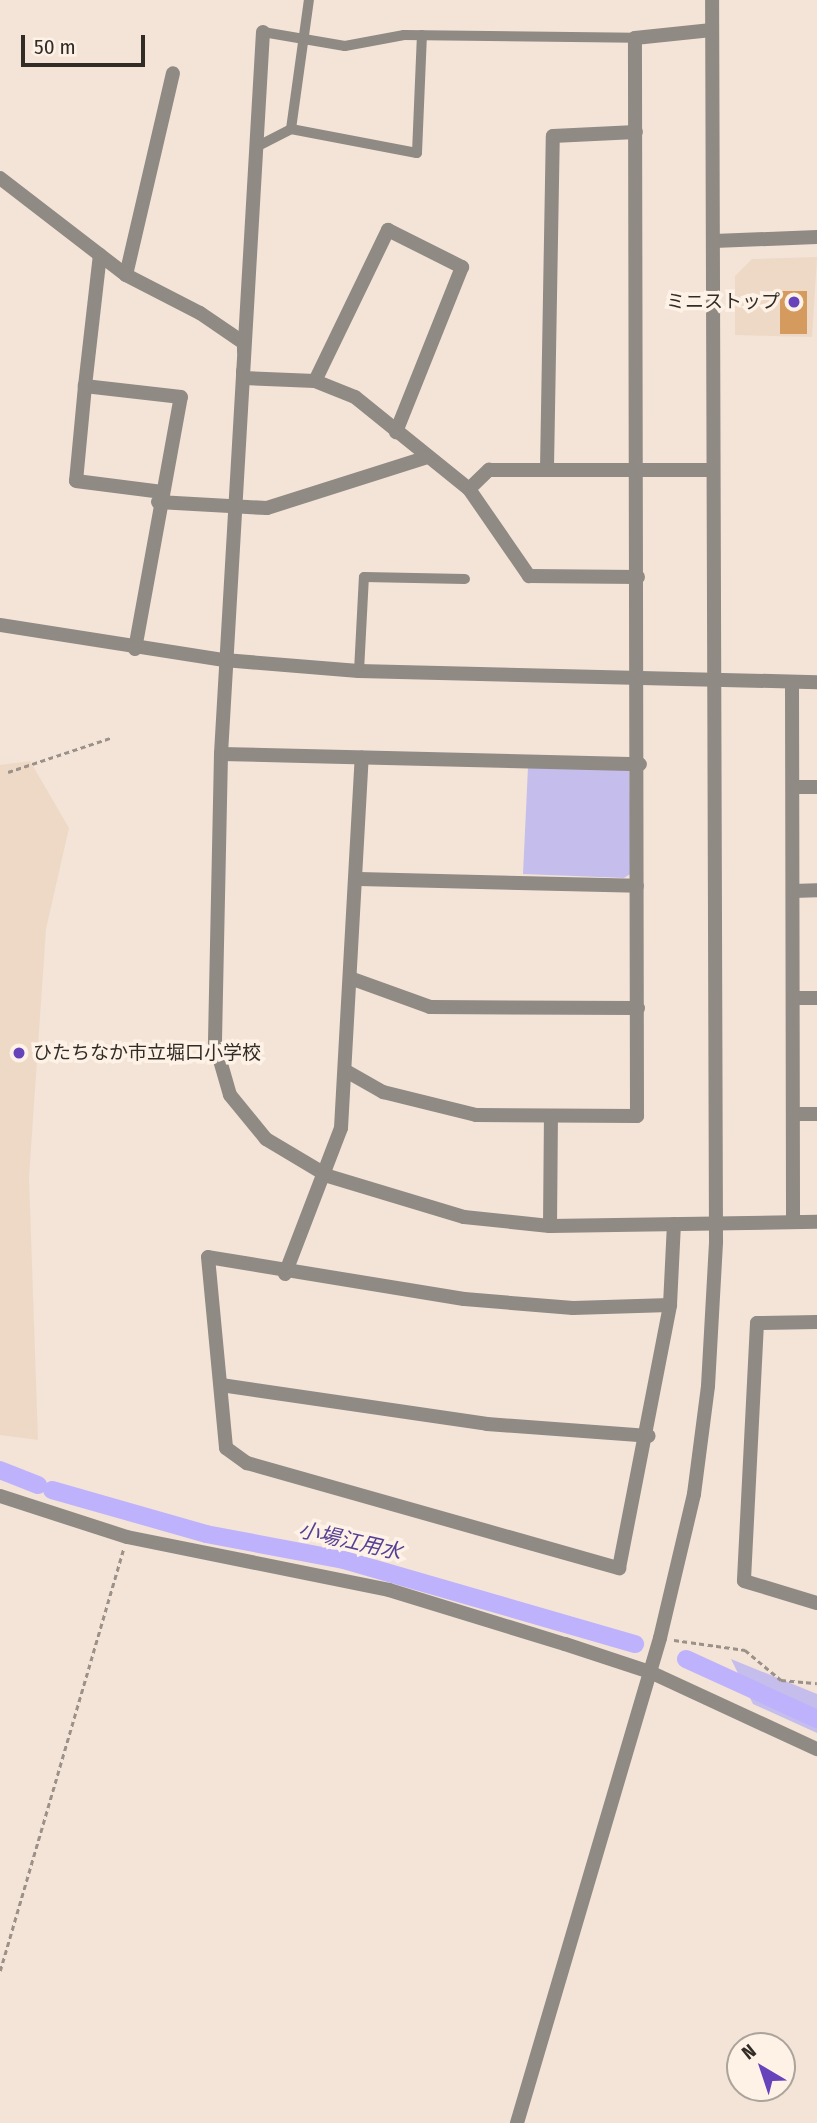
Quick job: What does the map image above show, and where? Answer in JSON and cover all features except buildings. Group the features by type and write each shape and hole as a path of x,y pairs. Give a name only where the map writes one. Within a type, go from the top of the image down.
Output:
{"street":[{"path":"517,2123 660,1638 694,1494 713,1327 715,681 712,0"},
{"path":"346,1071 383,1092 432,1106 551,1119 638,1116 640,470 635,38 712,30"},
{"path":"263,32 237,509 224,660 215,1043 221,1072 244,1117 266,1139 328,1176 464,1217 550,1226 817,1223"},
{"path":"126,275 173,74"},
{"path":"547,468 553,136 636,132"},
{"path":"0,178 126,275 244,343"},
{"path":"315,381 388,230 462,267 396,432"},
{"path":"714,241 817,237"},
{"path":"100,255 76,481 237,509 324,493 428,457"},
{"path":"243,378 315,381 355,397 468,489 528,576 638,577"},
{"path":"85,386 181,397 174,463 160,497 135,649"},
{"path":"468,489 489,470 713,470"},
{"path":"0,625 135,649 224,660 359,670 639,681 817,681"},
{"path":"792,682 796,998 793,1222"},
{"path":"221,754 640,764"},
{"path":"285,1274 328,1176 341,1128 359,879 362,758"},
{"path":"794,787 817,787"},
{"path":"359,879 637,886"},
{"path":"793,891 817,890"},
{"path":"350,978 430,1007 638,1008"},
{"path":"796,998 817,998"},
{"path":"794,1114 817,1114"},
{"path":"550,1226 551,1119"},
{"path":"670,1305 559,1307 285,1274 208,1257 226,1448 247,1463 619,1568 649,1436 670,1305 674,1224"},
{"path":"817,1322 757,1322 744,1581 817,1602"},
{"path":"221,1385 487,1424 649,1436"},
{"path":"0,1496 127,1537 389,1590 650,1672 817,1749"}],"lane":[{"path":"291,129 309,0"},
{"path":"263,32 345,46 422,35 635,38"},
{"path":"256,147 291,129 417,153 422,35"},
{"path":"359,670 364,577 465,579"}],"path":[{"path":"8,772 110,738"},
{"path":"0,1971 127,1537"},
{"path":"660,1638 745,1650 781,1680 817,1684"}],"shaded area":[{"path":"817,257 812,337 735,335 735,276 752,259"},
{"name":"ひたちなか市立堀口小学校","path":"30,761 69,828 46,929 29,1177 38,1440 0,1435 0,765"},
{"path":"528,767 629,770 632,873 624,878 523,874"},
{"path":"731,1659 817,1694 817,1733 753,1704"}],"waterway":[{"name":"小場江用水","path":"0,1470 38,1485"},
{"name":"小場江用水","path":"52,1490 206,1534 344,1560 635,1644"},
{"name":"小場江用水","path":"686,1659 817,1719"}],"place":[{"name":"ミニストップ","path":"794,302"},
{"name":"ひたちなか市立堀口小学校","path":"19,1053"}]}
